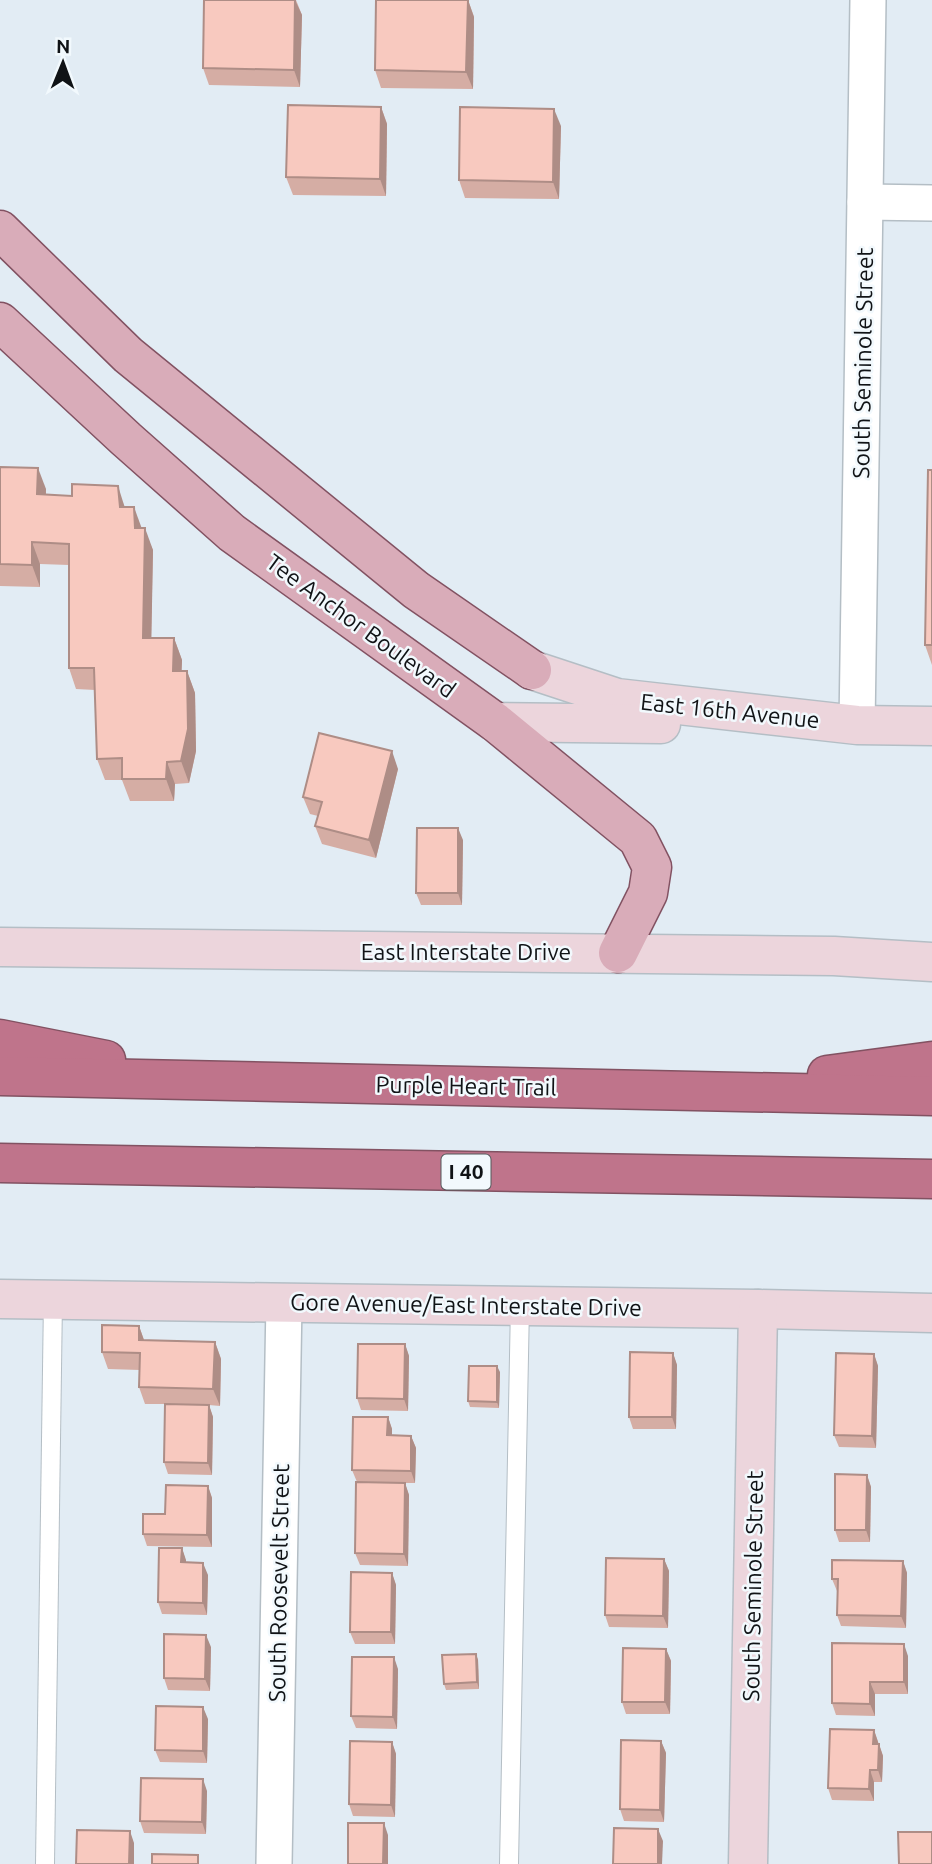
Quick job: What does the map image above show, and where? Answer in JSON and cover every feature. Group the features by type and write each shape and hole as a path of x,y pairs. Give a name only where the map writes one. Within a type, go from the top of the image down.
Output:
{"highway":[{"path":"0,1039 201,1079"},
{"path":"696,1092 932,1061"},
{"name":"Purple Heart Trail","path":"0,1076 932,1096"},
{"name":"I 40","path":"0,1163 932,1179"},
{"path":"790,1177 932,1199"}],"main road":[{"name":"East 16th Avenue","path":"0,230 128,355 415,590 532,670 617,698 857,725 932,726"},
{"name":"Tee Anchor Boulevard","path":"0,321 126,439 232,533 495,722 638,839 652,867 648,893 618,953"},
{"path":"495,722 857,725"},
{"name":"East Interstate Drive","path":"0,947 834,956 932,962"},
{"name":"Gore Avenue/East Interstate Drive","path":"0,1299 932,1313"},
{"name":"South Seminole Street","path":"748,1864 758,1309"}],"street":[{"name":"South Seminole Street","path":"857,725 868,0"},
{"path":"866,202 932,203"},
{"name":"South Roosevelt Street","path":"274,1864 284,1302"}],"lane":[{"path":"45,1864 53,1299"},
{"path":"509,1864 520,1306"}],"building":[{"path":"204,0 295,0 294,70 203,68"},
{"path":"376,0 468,0 466,72 375,70"},
{"path":"288,105 381,107 380,179 286,177"},
{"path":"460,107 554,109 553,182 459,180"},
{"path":"0,467 38,468 37,494 72,496 72,484 118,486 120,507 134,507 135,528 145,528 143,638 174,638 173,671 187,671 188,729 181,761 167,762 166,779 122,779 122,758 97,759 94,668 69,668 69,544 32,542 32,565 0,564"},
{"path":"928,470 932,470 932,645 925,645"},
{"path":"319,733 392,751 369,840 315,826 322,802 303,797"},
{"path":"417,828 458,828 458,893 416,893"},
{"path":"102,1325 139,1326 139,1340 215,1342 213,1389 139,1387 140,1353 102,1352"},
{"path":"358,1344 405,1344 404,1399 357,1398"},
{"path":"630,1352 673,1353 672,1417 629,1417"},
{"path":"836,1353 874,1354 872,1436 834,1435"},
{"path":"469,1366 497,1366 497,1402 468,1401"},
{"path":"165,1404 209,1405 208,1463 164,1462"},
{"path":"353,1417 388,1417 387,1435 411,1436 411,1471 352,1470"},
{"path":"835,1474 867,1475 866,1530 835,1530"},
{"path":"356,1482 405,1483 404,1554 355,1553"},
{"path":"166,1485 208,1486 207,1535 143,1534 143,1514 165,1514"},
{"path":"159,1548 182,1548 181,1562 203,1563 203,1603 158,1602"},
{"path":"606,1558 664,1559 663,1616 605,1615"},
{"path":"832,1560 903,1561 901,1616 837,1615 838,1579 832,1579"},
{"path":"351,1572 392,1573 391,1632 350,1632"},
{"path":"164,1634 206,1635 205,1679 164,1678"},
{"path":"832,1643 904,1644 904,1682 870,1682 870,1704 832,1703"},
{"path":"623,1648 666,1649 665,1702 622,1702"},
{"path":"476,1654 477,1682 444,1684 442,1655"},
{"path":"352,1657 394,1657 393,1717 351,1716"},
{"path":"156,1706 203,1707 203,1751 155,1750"},
{"path":"830,1729 874,1730 873,1744 879,1744 878,1770 870,1770 869,1789 828,1788"},
{"path":"621,1740 661,1741 660,1810 620,1809"},
{"path":"350,1741 392,1742 391,1805 349,1804"},
{"path":"141,1778 203,1779 202,1822 140,1821"},
{"path":"348,1823 384,1823 383,1864 348,1864"},
{"path":"614,1828 658,1829 658,1864 613,1864"},
{"path":"77,1830 130,1831 129,1864 76,1864"},
{"path":"898,1832 932,1832 932,1864 899,1864"},
{"path":"152,1854 198,1855 198,1864 152,1864"}]}
